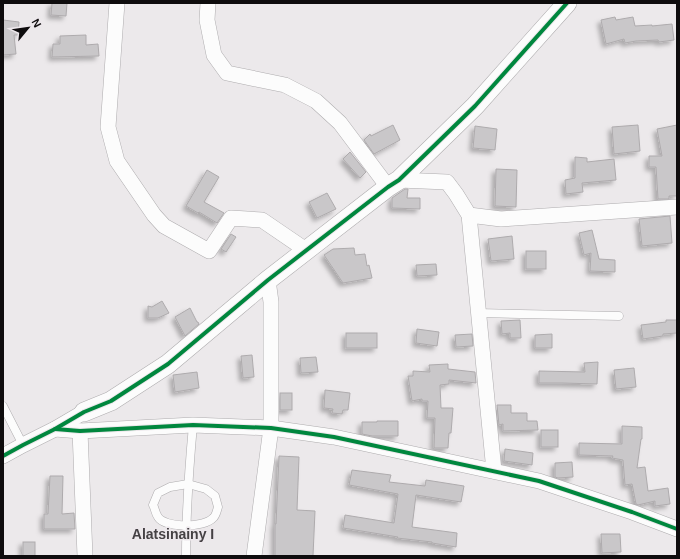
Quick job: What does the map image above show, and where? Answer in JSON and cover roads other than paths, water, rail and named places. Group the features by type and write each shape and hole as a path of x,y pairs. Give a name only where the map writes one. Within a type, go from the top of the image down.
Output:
{"street":[{"path":"117,3 108,127 118,161 154,215 164,226 209,251 231,218 262,220 306,250"},
{"path":"208,3 207,20 214,55 227,73 285,85 316,101 340,123 394,183 447,182 469,215 494,471"},
{"path":"3,456 84,412 111,401 168,364 268,280 394,183 475,106 567,3"},
{"path":"469,215 501,219 677,207"},
{"path":"254,556 271,428 271,302 268,280"},
{"path":"55,429 80,431 193,425 271,428 334,437 539,481 632,512 677,529"},
{"path":"80,431 85,556"}],"lane":[{"path":"478,313 619,316"},
{"path":"3,406 23,445"},
{"path":"186,556 188,484 193,425"},
{"path":"188,484 206,489 215,496 218,507 214,518 204,523 186,526 168,524 158,518 153,505 158,493 170,487 188,484"}],"district":[{"name":"Alatsinainy I","path":"173,534"}]}
